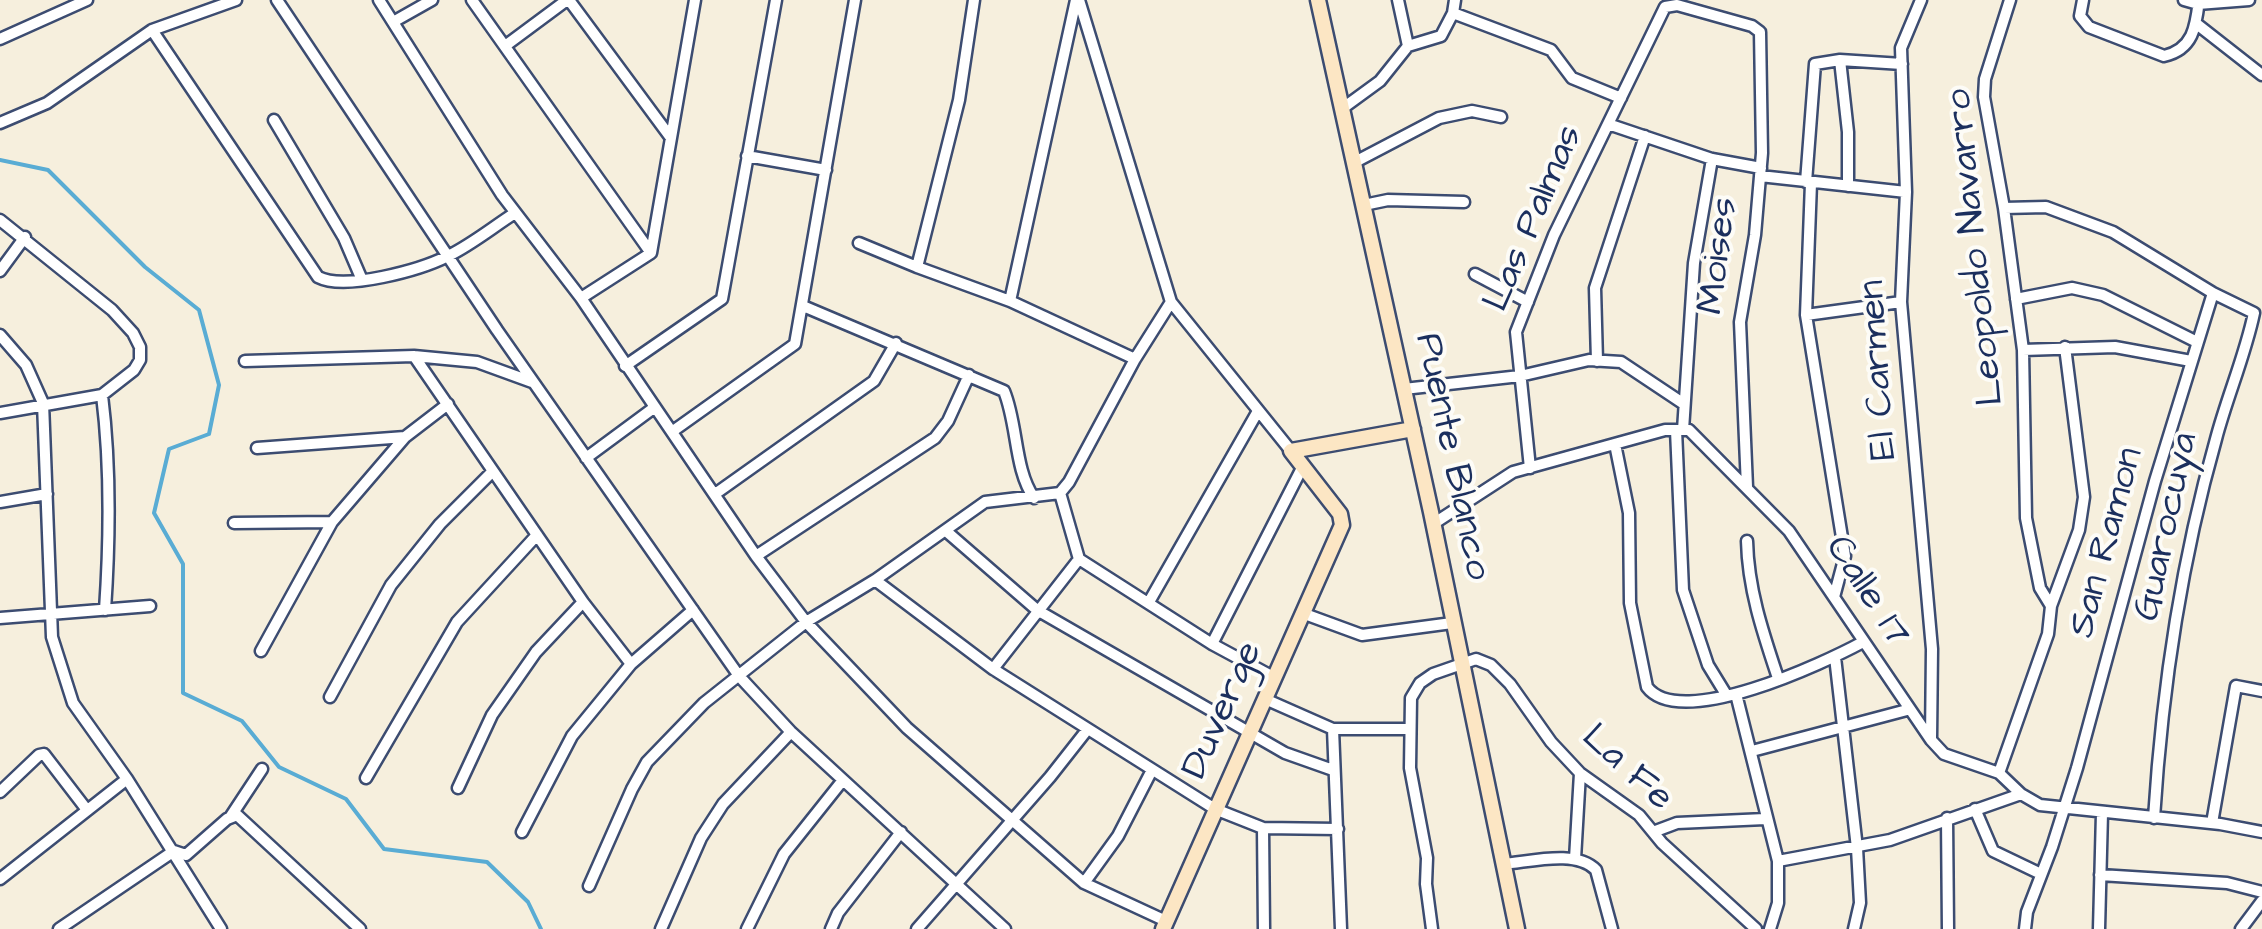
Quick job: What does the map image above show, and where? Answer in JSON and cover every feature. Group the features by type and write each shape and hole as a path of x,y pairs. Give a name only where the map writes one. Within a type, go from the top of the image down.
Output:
{"street":[{"path":"0,39 88,0"},
{"path":"0,122 47,103 152,30 236,0"},
{"path":"277,0 533,382 739,676 791,732 1005,929"},
{"path":"379,0 515,212 581,298 756,556 806,622 907,728 1084,883 1164,925"},
{"path":"393,22 432,0"},
{"path":"472,0 652,253"},
{"path":"504,46 568,0 672,138"},
{"path":"581,298 652,253 696,0"},
{"path":"626,366 722,299 776,0"},
{"path":"674,431 795,344 855,0"},
{"path":"917,268 959,100 974,0"},
{"path":"1010,300 1078,0"},
{"path":"1078,0 1171,302 1303,466 1212,644"},
{"name":"Puente Blanco","path":"1318,0 1413,429 1517,929"},
{"path":"1398,0 1408,46"},
{"path":"1343,108 1380,81 1408,46 1441,36 1456,0"},
{"name":"El Carmen","path":"1921,0 1901,48 1906,192 1900,302 1932,649 1931,740"},
{"name":"Leopoldo Navarro","path":"2010,0 1985,78 1984,97 2023,350 2026,518 2040,588 2051,606"},
{"path":"2083,0 2080,16 2089,27 2164,56 2180,50 2198,26 2198,2"},
{"path":"2184,0 2248,0"},
{"name":"Moises","path":"1665,7 1677,5 1752,26 1760,32 1760,172 1755,235 1740,322 1747,487"},
{"name":"Las Palmas","path":"1530,468 1516,332 1554,234 1665,7"},
{"path":"1453,13 1551,50 1572,78 1621,98"},
{"path":"2198,26 2262,75"},
{"path":"152,30 310,269 328,282 362,280 448,256 515,212"},
{"path":"1834,597 1845,556 1806,315 1812,68 1817,62 1840,60 1902,64"},
{"path":"1840,60 1848,132 1848,186"},
{"path":"1354,162 1439,118 1472,111 1502,116"},
{"path":"274,120 344,238 362,280"},
{"path":"1608,124 1760,172 1809,183 1906,192"},
{"path":"1597,361 1595,288 1645,136"},
{"path":"747,156 826,170"},
{"path":"1712,159 1694,263 1680,430 1683,590 1708,664 1731,695 1752,751 1778,860 1778,903 1770,929"},
{"path":"1364,205 1388,200 1464,202"},
{"path":"2004,208 2046,207 2113,232 2212,293"},
{"path":"0,220 112,310 140,348 140,360 134,370 102,395 0,412"},
{"path":"0,271 25,238"},
{"path":"858,244 1010,300 1134,359"},
{"path":"1474,274 1528,302"},
{"path":"2016,299 2072,288 2103,295 2197,342"},
{"name":"Guarocuya","path":"2154,818 2160,729 2186,563 2216,439 2254,314 2212,293"},
{"name":"San Ramon","path":"2024,929 2064,810 2154,481 2212,293"},
{"path":"589,886 648,762 704,703 806,622 985,502 1060,493 1134,359 1171,302"},
{"path":"1806,315 1900,302"},
{"path":"803,306 1004,392 1015,421 1026,486 1034,498"},
{"path":"0,335 26,366 43,404 52,637 73,703 174,851 217,927"},
{"path":"715,494 874,381 896,343"},
{"path":"2023,350 2116,346 2191,361"},
{"path":"1999,772 2048,634 2051,606 2079,530 2084,497 2065,348"},
{"path":"245,361 414,356 477,362 533,382"},
{"path":"414,356 631,664"},
{"path":"1404,389 1520,376 1597,361 1621,362 1684,404"},
{"path":"756,556 935,438 969,375"},
{"path":"102,395 109,449 110,539 105,610"},
{"path":"261,651 332,522 405,437 448,404"},
{"path":"586,458 655,407"},
{"path":"1150,602 1258,412"},
{"path":"1291,451 1413,429"},
{"path":"1433,524 1513,472 1680,430"},
{"name":"Calle 17","path":"1680,430 1690,430 1706,443 1789,531 1907,710 1944,754 1999,772 2021,794 2040,805 2262,832"},
{"path":"257,448 405,437"},
{"path":"1615,444 1629,513 1630,603 1647,687 1659,698 1694,703 1731,695 1835,657 1863,642"},
{"name":"Duverge","path":"1164,925 1342,525 1342,519 1303,466"},
{"path":"330,697 391,584 440,524 492,471"},
{"path":"1060,493 1079,560 1212,644 1274,678"},
{"path":"0,502 47,494"},
{"path":"234,523 332,522"},
{"path":"946,530 1037,610 1309,764 1334,770"},
{"path":"366,778 457,622 538,535"},
{"path":"1746,541 1754,598 1778,678"},
{"path":"993,668 1079,560"},
{"path":"874,580 993,668 1215,809 1263,828 1338,829"},
{"path":"458,788 492,715 536,652 584,602"},
{"path":"0,618 150,606"},
{"path":"522,832 572,736 631,664 692,610"},
{"path":"1302,613 1362,634 1452,623"},
{"path":"1835,657 1857,848 1860,903 1854,929"},
{"name":"La Fe","path":"1461,663 1476,659 1491,665 1580,774 1639,815 1756,929"},
{"path":"1432,929 1427,858 1410,768 1410,698 1420,683 1433,674 1461,663"},
{"path":"2212,823 2237,686 2262,691"},
{"path":"1265,699 1333,729 1410,729"},
{"path":"1752,751 1907,710"},
{"path":"1333,729 1341,929"},
{"path":"917,929 1087,730"},
{"path":"661,929 701,838 723,804 791,732"},
{"path":"0,792 44,754 86,810"},
{"path":"174,851 186,855 234,816 262,769"},
{"path":"1084,883 1118,836 1152,770"},
{"path":"1575,859 1580,774"},
{"path":"0,879 127,779"},
{"path":"747,929 784,854 843,780"},
{"path":"1778,860 1890,840 2021,794"},
{"path":"1975,808 1994,851 2042,874"},
{"path":"2099,929 2102,813"},
{"path":"234,816 360,929"},
{"path":"1946,818 1948,929"},
{"path":"1653,832 1677,823 1766,819"},
{"path":"1263,828 1264,929"},
{"path":"830,929 901,832"},
{"path":"59,929 174,851"},
{"path":"1503,864 1575,859 1591,864 1612,929"},
{"path":"2100,876 2226,883 2262,892"},
{"path":"2241,929 2262,901"}],"waterway":[{"path":"0,160 48,170 145,267 199,310 219,385 209,434 169,449 154,513 183,564 183,693 242,721 279,767 346,799 384,849 487,862 528,902 541,929"}]}
